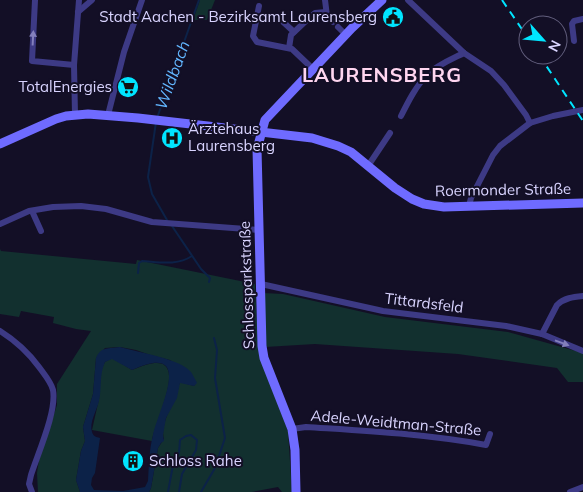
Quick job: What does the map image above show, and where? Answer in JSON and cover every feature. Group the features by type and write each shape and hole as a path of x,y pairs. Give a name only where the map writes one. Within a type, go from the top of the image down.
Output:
{"main road":[{"path":"364,16 367,8 374,0"},
{"path":"261,132 265,120 364,16 368,15 382,0"},
{"name":"Roermonder Straße","path":"0,144 56,119 75,115 108,115 312,138 327,142 351,152 395,188 424,204 444,207 583,203"},
{"name":"Schlossparkstraße","path":"261,132 258,149 259,230 264,358 292,429 295,450 296,492"}],"street":[{"path":"36,0 32,62 74,65"},
{"path":"75,115 74,65 79,0"},
{"path":"78,12 92,0"},
{"path":"108,115 124,52 142,0"},
{"path":"325,0 329,19 346,35"},
{"path":"408,0 464,53 491,72 504,84 530,123"},
{"path":"259,6 253,36 257,42 292,49 313,70"},
{"path":"289,48 291,35 310,16 315,13 326,12"},
{"path":"280,19 294,32"},
{"path":"574,40 572,24 574,21 583,19"},
{"path":"401,116 413,94 427,75 444,63 464,53"},
{"path":"470,206 471,198 492,155 500,146 530,123 583,110"},
{"path":"368,166 390,134"},
{"path":"0,224 32,211 53,207 93,207 142,220 259,230"},
{"path":"32,211 41,231"},
{"name":"Tittardsfeld","path":"261,284 383,311 503,326 542,334 583,351"},
{"path":"542,334 557,305 566,299 583,296"},
{"path":"0,331 22,346 53,389 52,410 29,484 32,492"},
{"name":"Adele-Weidtman-Straße","path":"292,429 306,426 428,435 486,445 490,434"},
{"path":"570,492 583,487"}],"green space":[{"path":"200,0 215,0 207,20 193,20"},
{"path":"0,249 1,251 136,264 137,260 255,284 258,346 288,431 292,492 282,492 278,487 252,492 149,492 158,448 164,439 163,433 166,419 180,382 194,386 196,383 170,360 120,347 105,348 96,358 93,394 83,427 85,441 81,451 76,480 80,492 38,492 37,473 39,460 57,405 57,384 91,331 53,323 54,317 21,311 19,317 0,314"},
{"path":"263,293 283,294 385,317 508,332 583,353 583,382 568,382 557,368 458,354 315,344 265,347"},
{"path":"112,358 132,370 152,363 164,364 169,372 169,384 152,441 92,430 99,399 101,370 105,362"}],"water":[{"path":"120,347 178,363 191,372 197,383 194,386 180,383 177,398 166,418 163,435 164,441 158,448 149,492 80,492 76,480 81,451 85,441 83,427 93,394 96,358 103,350","holes":["112,359 132,370 152,363 163,364 168,371 169,382 152,441 148,481 145,487 123,491 94,490 91,485 95,473 100,438 93,434 91,428 99,401 103,367 105,362"]}],"waterway":[{"name":"Wildbach","path":"157,118 199,0"},
{"name":"Wildbach","path":"156,122 148,177 152,194 167,220"},
{"name":"Wildbach","path":"172,226 201,269 210,278 209,282"},
{"path":"138,273 139,263 142,261 174,262 192,256"},
{"name":"Wildbach","path":"201,492 215,468 225,438 215,378 217,350 214,338"},
{"name":"Wildbach","path":"168,492 173,465 179,453 180,440 191,435 197,440 196,450 182,474 179,492"}],"railway":[{"path":"502,0 518,23"},
{"path":"546,65 583,121"}],"place":[{"name":"Stadt Aachen - Bezirksamt Laurensberg","path":"393,17"},
{"name":"TotalEnergies","path":"128,87"},
{"name":"Ärztehaus Laurensberg","path":"172,138"},
{"name":"Schloss Rahe","path":"133,461"}],"district":[{"name":"LAURENSBERG","path":"382,75"}]}
